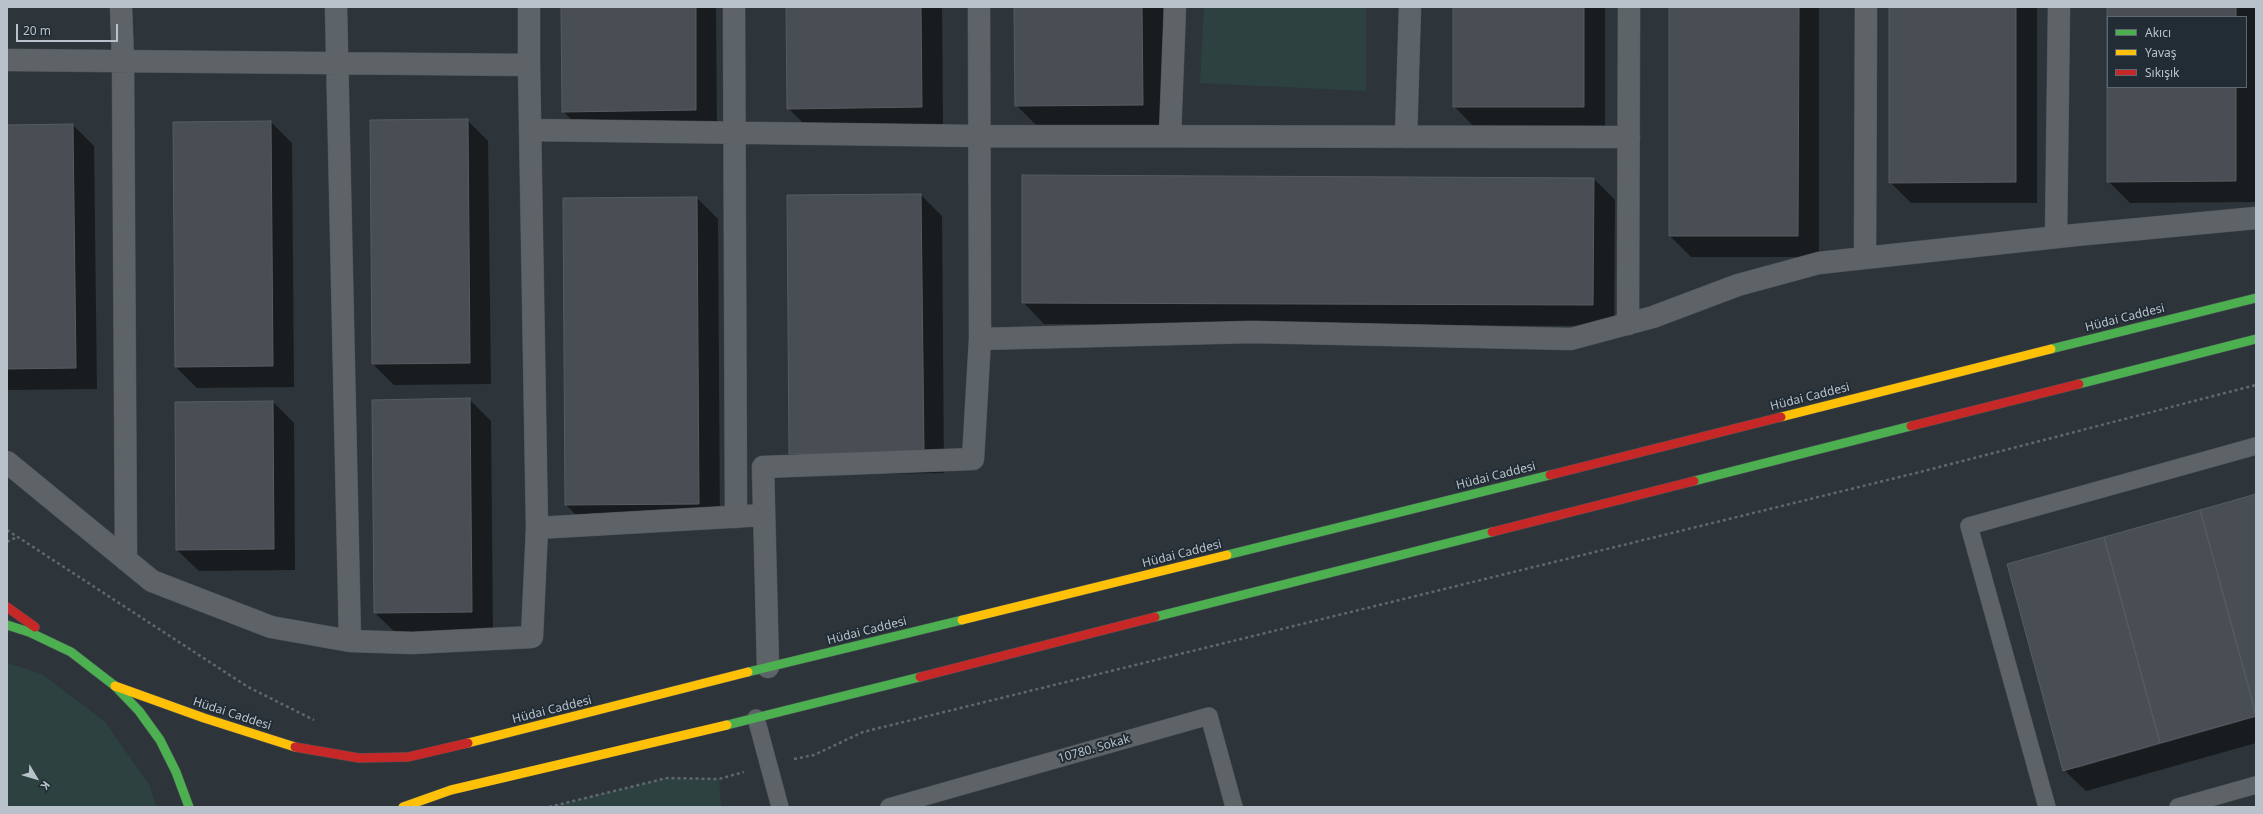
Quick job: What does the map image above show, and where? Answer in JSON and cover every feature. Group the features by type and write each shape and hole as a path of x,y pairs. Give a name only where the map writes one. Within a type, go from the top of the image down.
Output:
{"street":[{"path":"121,7 123,61 126,560"},
{"path":"336,7 350,641"},
{"path":"7,462 152,581 271,627 350,641 412,643 532,637 537,528 529,7"},
{"path":"734,7 736,517"},
{"path":"768,667 763,467 973,458 980,339 979,7"},
{"path":"1170,136 1175,7"},
{"path":"1406,137 1410,7"},
{"path":"1628,324 1629,7"},
{"path":"1866,7 1866,258"},
{"path":"2056,237 2059,7"},
{"path":"7,60 529,65"},
{"path":"530,130 734,131 979,136 1628,137"},
{"path":"980,339 1252,332 1571,339 1653,318 1746,283 1819,263 2056,237 2256,218"},
{"name":"Hüdai Caddesi","path":"115,686 204,718 306,750 360,758 408,757 454,747 768,667 1427,506 2256,298"},
{"path":"403,807 451,790 756,718 2256,339"},
{"path":"537,528 764,515"},
{"path":"7,607 71,652 115,686 139,711 160,740 176,772 189,807"},
{"path":"7,625 30,632 71,652"}],"lane":[{"path":"2047,807 1969,526 2256,446"},
{"name":"10780. Sokak","path":"889,807 1209,716 1234,807"},
{"path":"756,718 780,807"},
{"path":"2178,807 2256,785"}],"path":[{"path":"549,807 667,778 719,779 768,765 814,755 863,732 1924,471 2256,384"},
{"path":"7,530 248,687 321,724"},
{"path":"7,542 17,537"}],"green space":[{"path":"1204,7 1366,7 1366,91 1200,83"},
{"path":"7,663 42,674 105,722 150,786 156,807 7,807"},
{"path":"667,778 719,779 721,807 549,807"}],"building":[{"path":"561,7 696,7 696,110 562,112"},
{"path":"786,7 921,7 922,107 787,109"},
{"path":"1014,7 1142,7 1143,105 1015,106"},
{"path":"1453,7 1584,7 1584,107 1453,107"},
{"path":"1669,7 1799,7 1798,236 1669,236"},
{"path":"1889,7 2016,7 2016,182 1889,183"},
{"path":"2107,7 2236,7 2236,16 2107,16"},
{"path":"2107,88 2236,88 2236,181 2107,182"},
{"path":"468,119 470,363 372,364 370,120"},
{"path":"271,121 273,366 175,367 173,122"},
{"path":"73,124 76,368 7,369 7,125"},
{"path":"1022,175 1594,178 1593,305 1022,303"},
{"path":"921,194 924,452 789,454 787,195"},
{"path":"697,197 699,504 565,505 563,198"},
{"path":"470,398 472,612 374,613 372,400"},
{"path":"273,401 274,549 176,550 175,402"},
{"path":"2256,494 2256,713 2200,510"},
{"path":"2200,510 2256,716 2160,743 2104,537"},
{"path":"2104,537 2160,743 2063,771 2007,564"}],"traffic: fast":[{"path":"2051,349 2256,298"},
{"path":"2079,384 2256,339"},
{"path":"1694,481 1911,426"},
{"path":"1227,555 1550,475"},
{"path":"1155,617 1492,532"},
{"path":"748,672 962,620"},
{"path":"7,625 29,632 71,652 115,686 139,711 160,740 176,772 189,807"},
{"path":"727,725 920,677"}],"traffic: slow":[{"path":"1781,417 2051,349"},
{"path":"962,620 1227,555"},
{"path":"468,743 748,672"},
{"path":"115,686 204,718 295,747"},
{"path":"403,807 451,790 727,725"}],"traffic: jam":[{"path":"1911,426 2079,384"},
{"path":"1550,475 1781,417"},
{"path":"1492,532 1694,481"},
{"path":"7,607 35,627"},
{"path":"920,677 1155,617"},
{"path":"295,747 359,758 408,757 468,743"}]}
